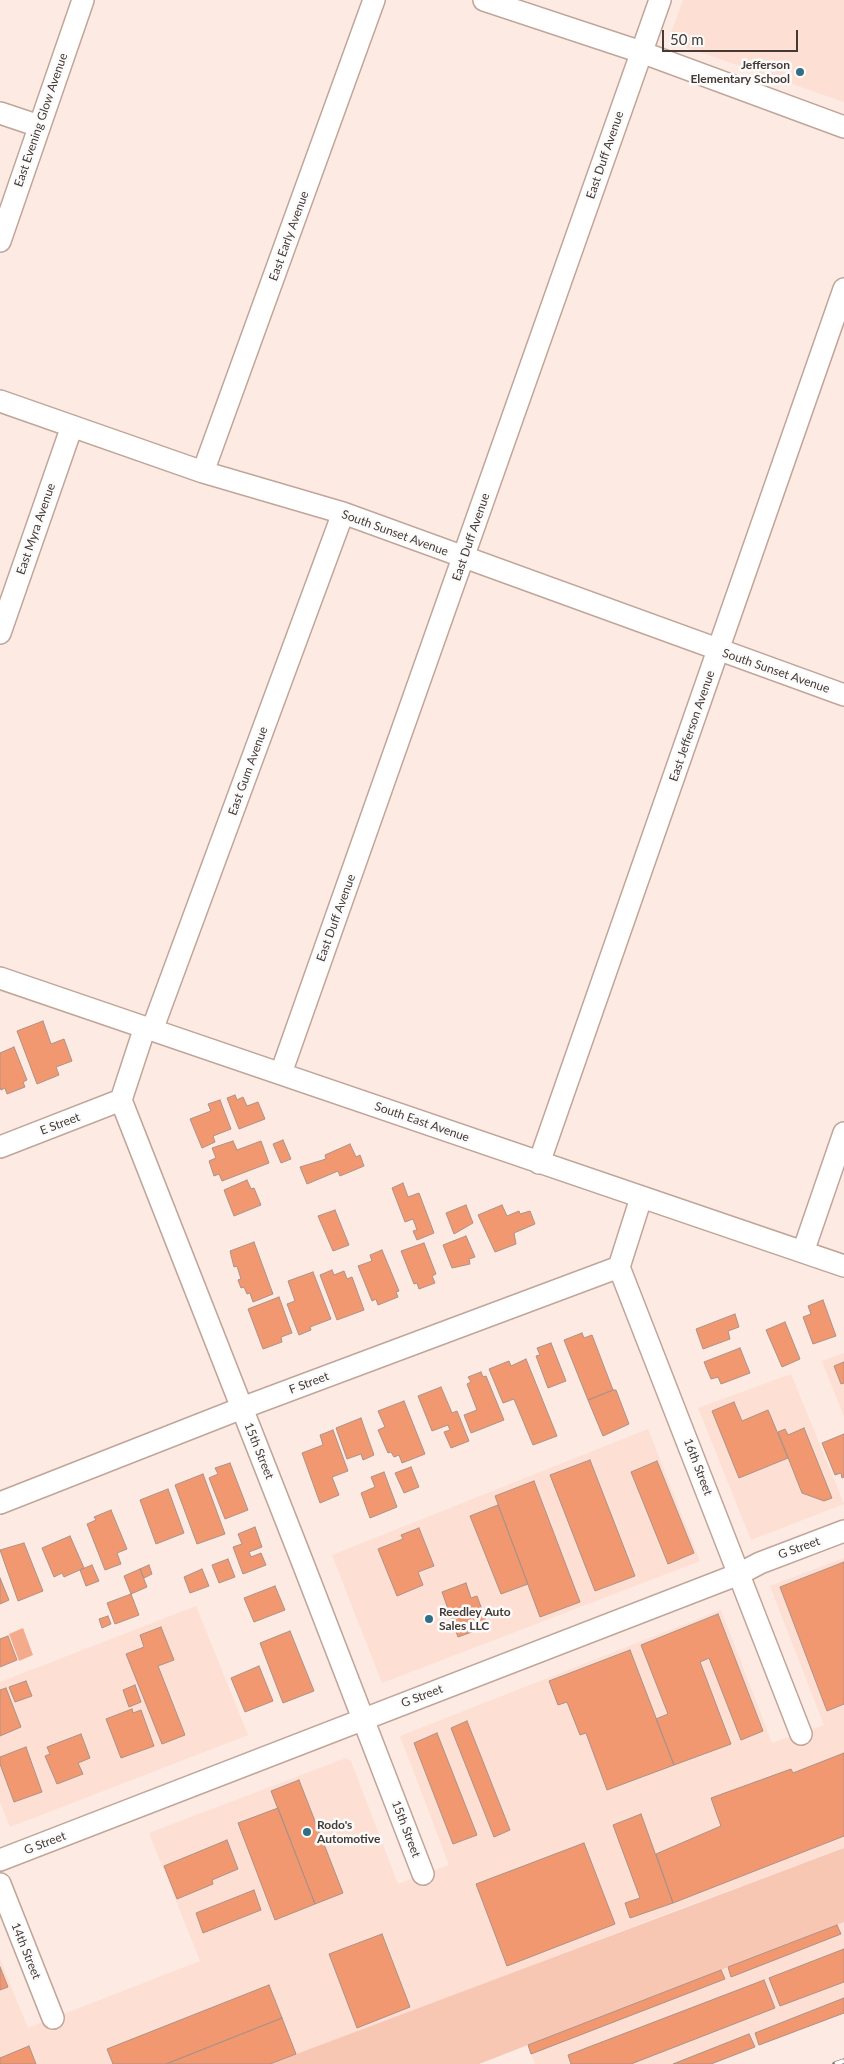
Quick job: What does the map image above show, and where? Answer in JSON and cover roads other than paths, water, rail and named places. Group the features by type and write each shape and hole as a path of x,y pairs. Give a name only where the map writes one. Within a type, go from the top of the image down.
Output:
{"street":[{"name":"East Evening Glow Avenue","path":"0,241 83,0"},
{"name":"East Early Avenue","path":"204,472 374,0"},
{"path":"484,0 641,52 844,127"},
{"name":"East Duff Avenue","path":"281,1073 660,0"},
{"path":"0,113 39,126"},
{"name":"East Jefferson Avenue","path":"539,1163 844,289"},
{"name":"South Sunset Avenue","path":"0,401 204,472 343,513 844,695"},
{"name":"East Myra Avenue","path":"0,633 72,426"},
{"name":"East Gum Avenue","path":"149,1028 343,513"},
{"name":"South East Avenue","path":"0,978 844,1266"},
{"path":"121,1100 149,1028"},
{"name":"E Street","path":"0,1148 121,1100"},
{"name":"15th Street","path":"121,1100 364,1718 423,1874"},
{"path":"803,1252 844,1133"},
{"path":"619,1267 641,1198"},
{"name":"F Street","path":"0,1503 242,1408 619,1267"},
{"name":"16th Street","path":"619,1267 801,1734"},
{"name":"G Street","path":"0,1860 739,1574 760,1562 844,1531"},
{"name":"14th Street","path":"0,1884 53,2018"}],"railway":[{"path":"835,2064 844,2061"}],"place":[{"name":"Jefferson Elementary School","path":"800,72"},
{"name":"Reedley Auto Sales LLC","path":"429,1619"},
{"name":"Rodo's Automotive","path":"307,1832"}]}
